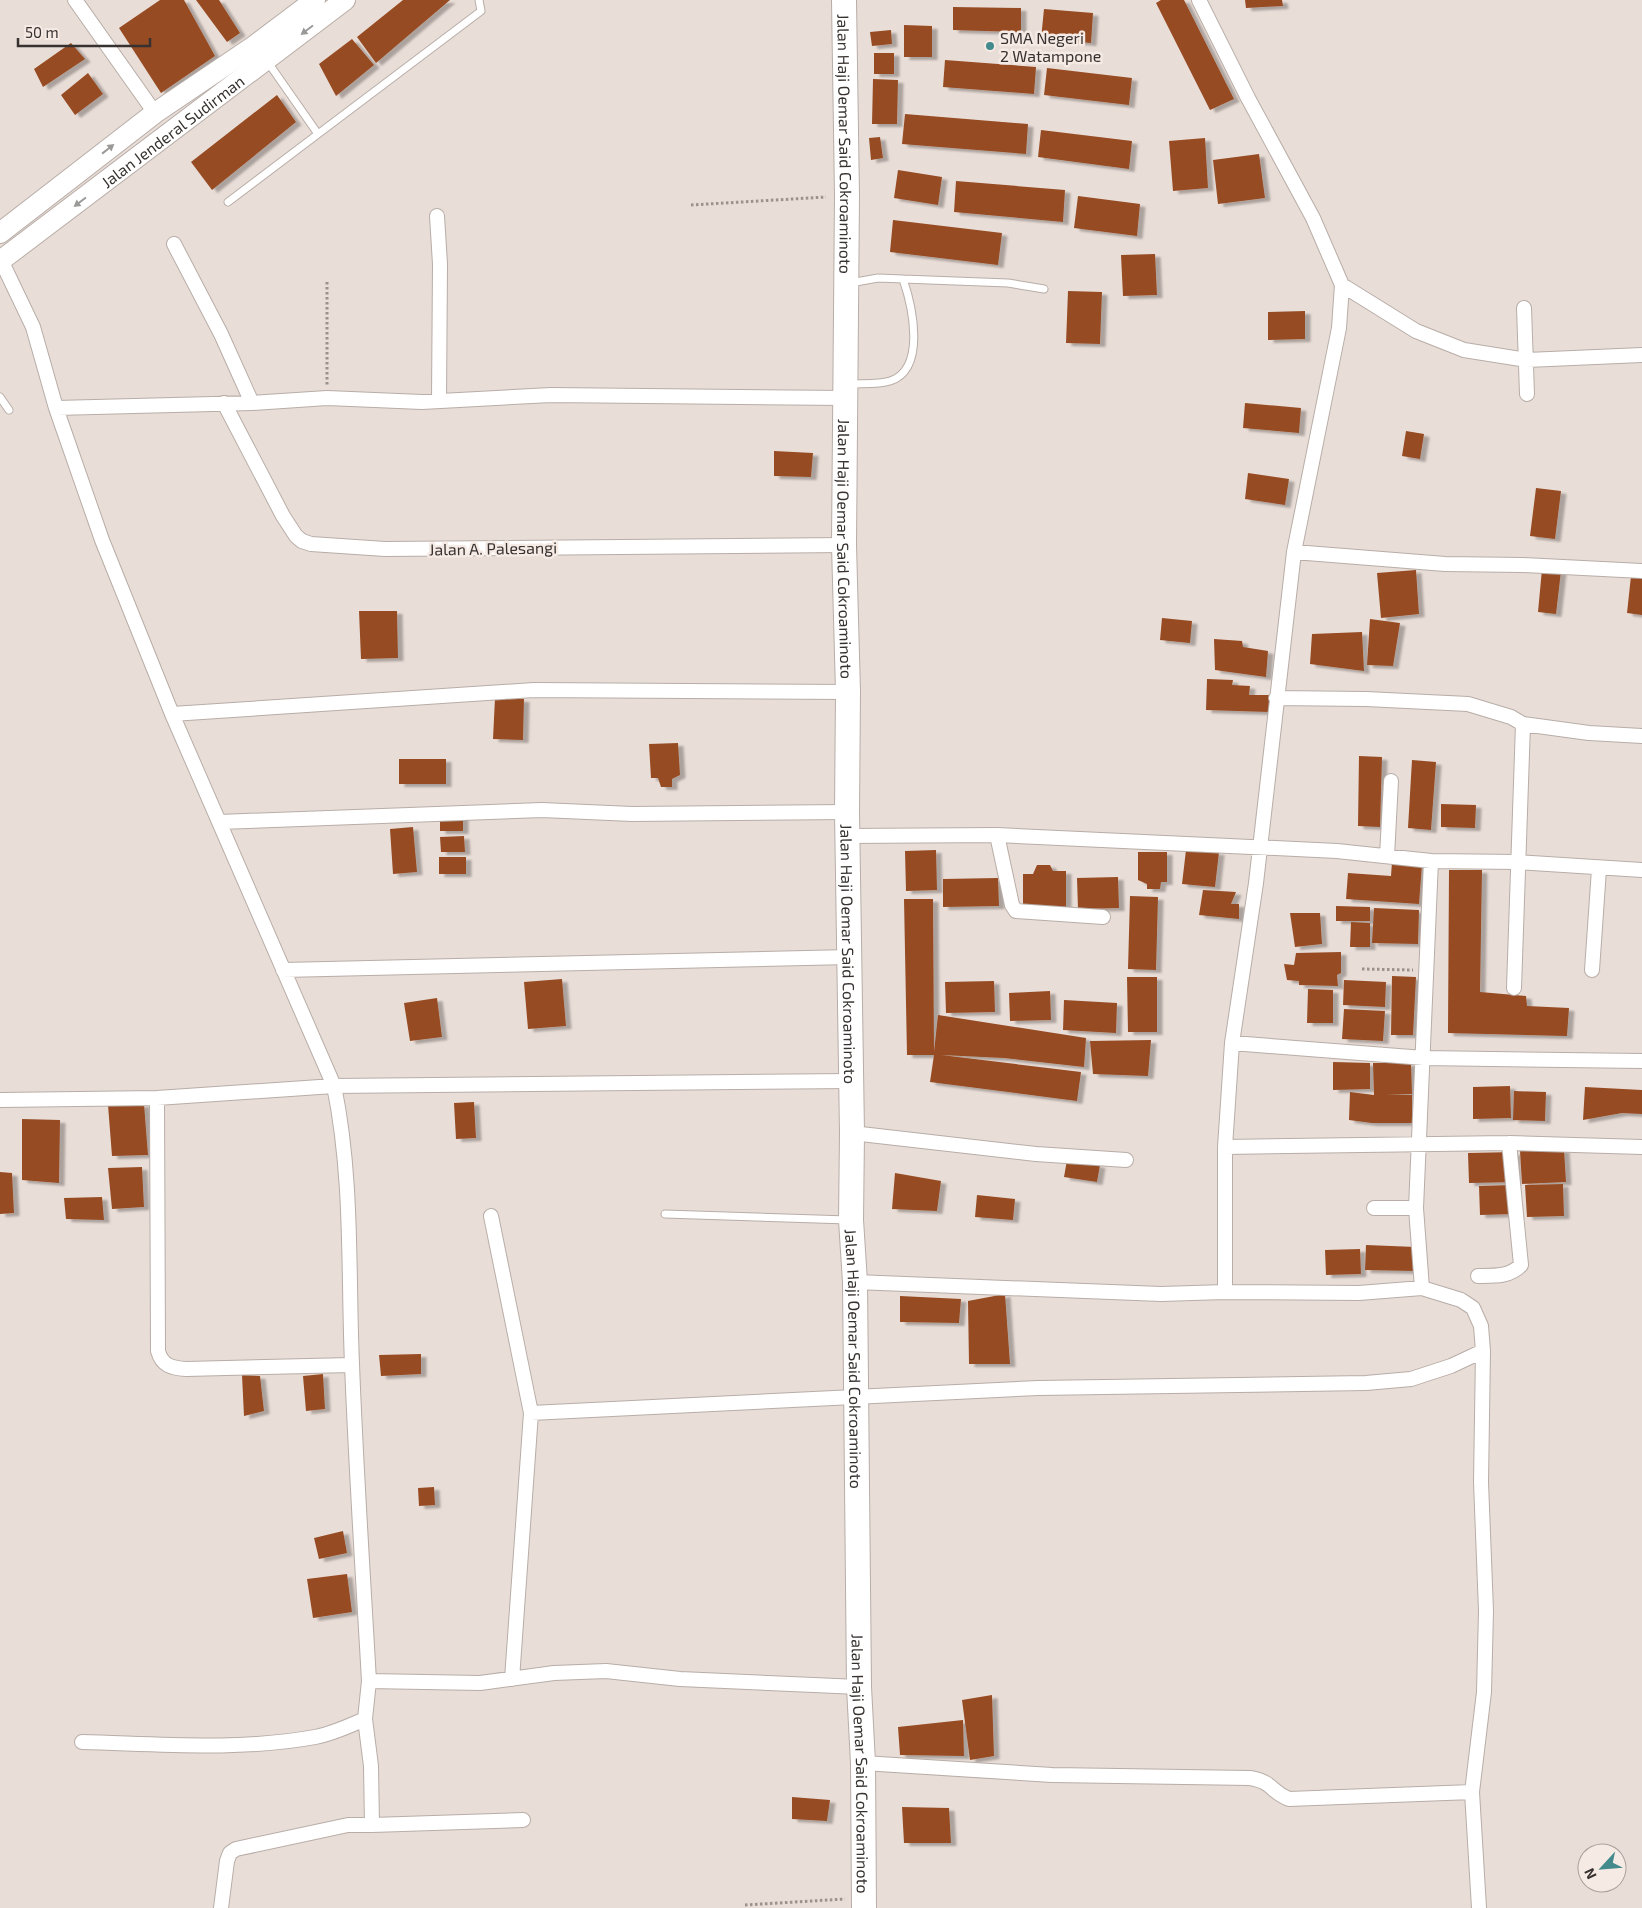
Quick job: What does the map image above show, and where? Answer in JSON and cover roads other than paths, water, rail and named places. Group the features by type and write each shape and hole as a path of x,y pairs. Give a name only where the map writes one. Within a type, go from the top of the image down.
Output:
{"highway":[{"name":"Jalan Haji Oemar Said Cokroaminoto","path":"844,0 847,196 844,545 848,692 847,836 852,1132 850,1220 855,1282 859,1687 863,1763 863,1903"}],"main road":[{"path":"0,233 155,113 260,53 315,0"},
{"name":"Jalan Jenderal Sudirman","path":"0,260 260,53 345,0"}],"street":[{"path":"74,0 155,113"},
{"path":"1199,0 1248,98 1313,218 1342,284 1339,328 1294,552 1260,849 1232,1043 1225,1147 1225,1292"},
{"path":"437,216 440,264 439,401"},
{"path":"174,244 221,334 252,403"},
{"path":"0,260 33,327 56,408 102,540 172,714 334,1086 341,1120 349,1187 352,1365 369,1681 365,1720 371,1766 372,1825"},
{"path":"1342,284 1416,331 1464,350 1527,360 1642,355"},
{"path":"1524,308 1527,394"},
{"path":"56,408 252,403 327,398 422,402 551,395 845,391"},
{"name":"Jalan A. Palesangi","path":"224,403 283,516 296,536 302,541 311,544 385,550 844,545"},
{"path":"1294,552 1445,564 1522,565 1642,571"},
{"path":"172,714 534,690 848,692"},
{"path":"1276,698 1366,699 1468,704 1511,717 1523,724 1589,733 1642,736"},
{"path":"1514,988 1523,724"},
{"path":"1387,856 1391,780"},
{"path":"219,822 542,810 632,814 847,812"},
{"path":"996,835 1010,897 1016,911 1103,917"},
{"path":"847,836 996,835 1260,849 1336,851 1431,861 1517,862 1599,869 1642,870"},
{"path":"1422,1288 1416,1208 1424,1058 1431,861"},
{"path":"1592,970 1599,869"},
{"path":"283,970 850,957"},
{"path":"1232,1043 1424,1058 1642,1061"},
{"path":"0,1100 68,1097 157,1098 334,1086 851,1082"},
{"path":"157,1098 158,1352 162,1362 170,1367 186,1369 352,1365"},
{"path":"852,1132 1036,1154 1126,1160"},
{"path":"1225,1147 1509,1143 1642,1147"},
{"path":"1478,1276 1505,1275 1516,1271 1521,1265 1509,1143"},
{"path":"1374,1208 1416,1208"},
{"path":"492,1216 531,1413 512,1679"},
{"path":"855,1282 1161,1294 1225,1292 1359,1294 1422,1288 1461,1300 1474,1308 1481,1326 1483,1351 1481,1482 1486,1611 1484,1692 1472,1792 1478,1908"},
{"path":"531,1413 1038,1388 1366,1383 1411,1379 1451,1366 1483,1351"},
{"path":"369,1681 480,1683 554,1673 606,1671 680,1679 859,1687"},
{"path":"82,1742 201,1745 290,1740 316,1737 365,1720"},
{"path":"863,1763 1052,1775 1250,1778 1269,1783 1281,1796 1289,1799 1472,1792"},
{"path":"221,1908 227,1861 230,1853 236,1849 348,1824 372,1825 523,1820"}],"lane":[{"path":"228,202 481,11 479,0"},
{"path":"260,53 318,134"},
{"path":"846,284 878,278 1008,283 1044,289"},
{"path":"845,391 890,381 904,372 913,350 914,325 903,279"},
{"path":"0,397 9,410"},
{"path":"665,1214 850,1220"}],"place":[{"name":"SMA Negeri 2 Watampone","path":"990,46"}]}
